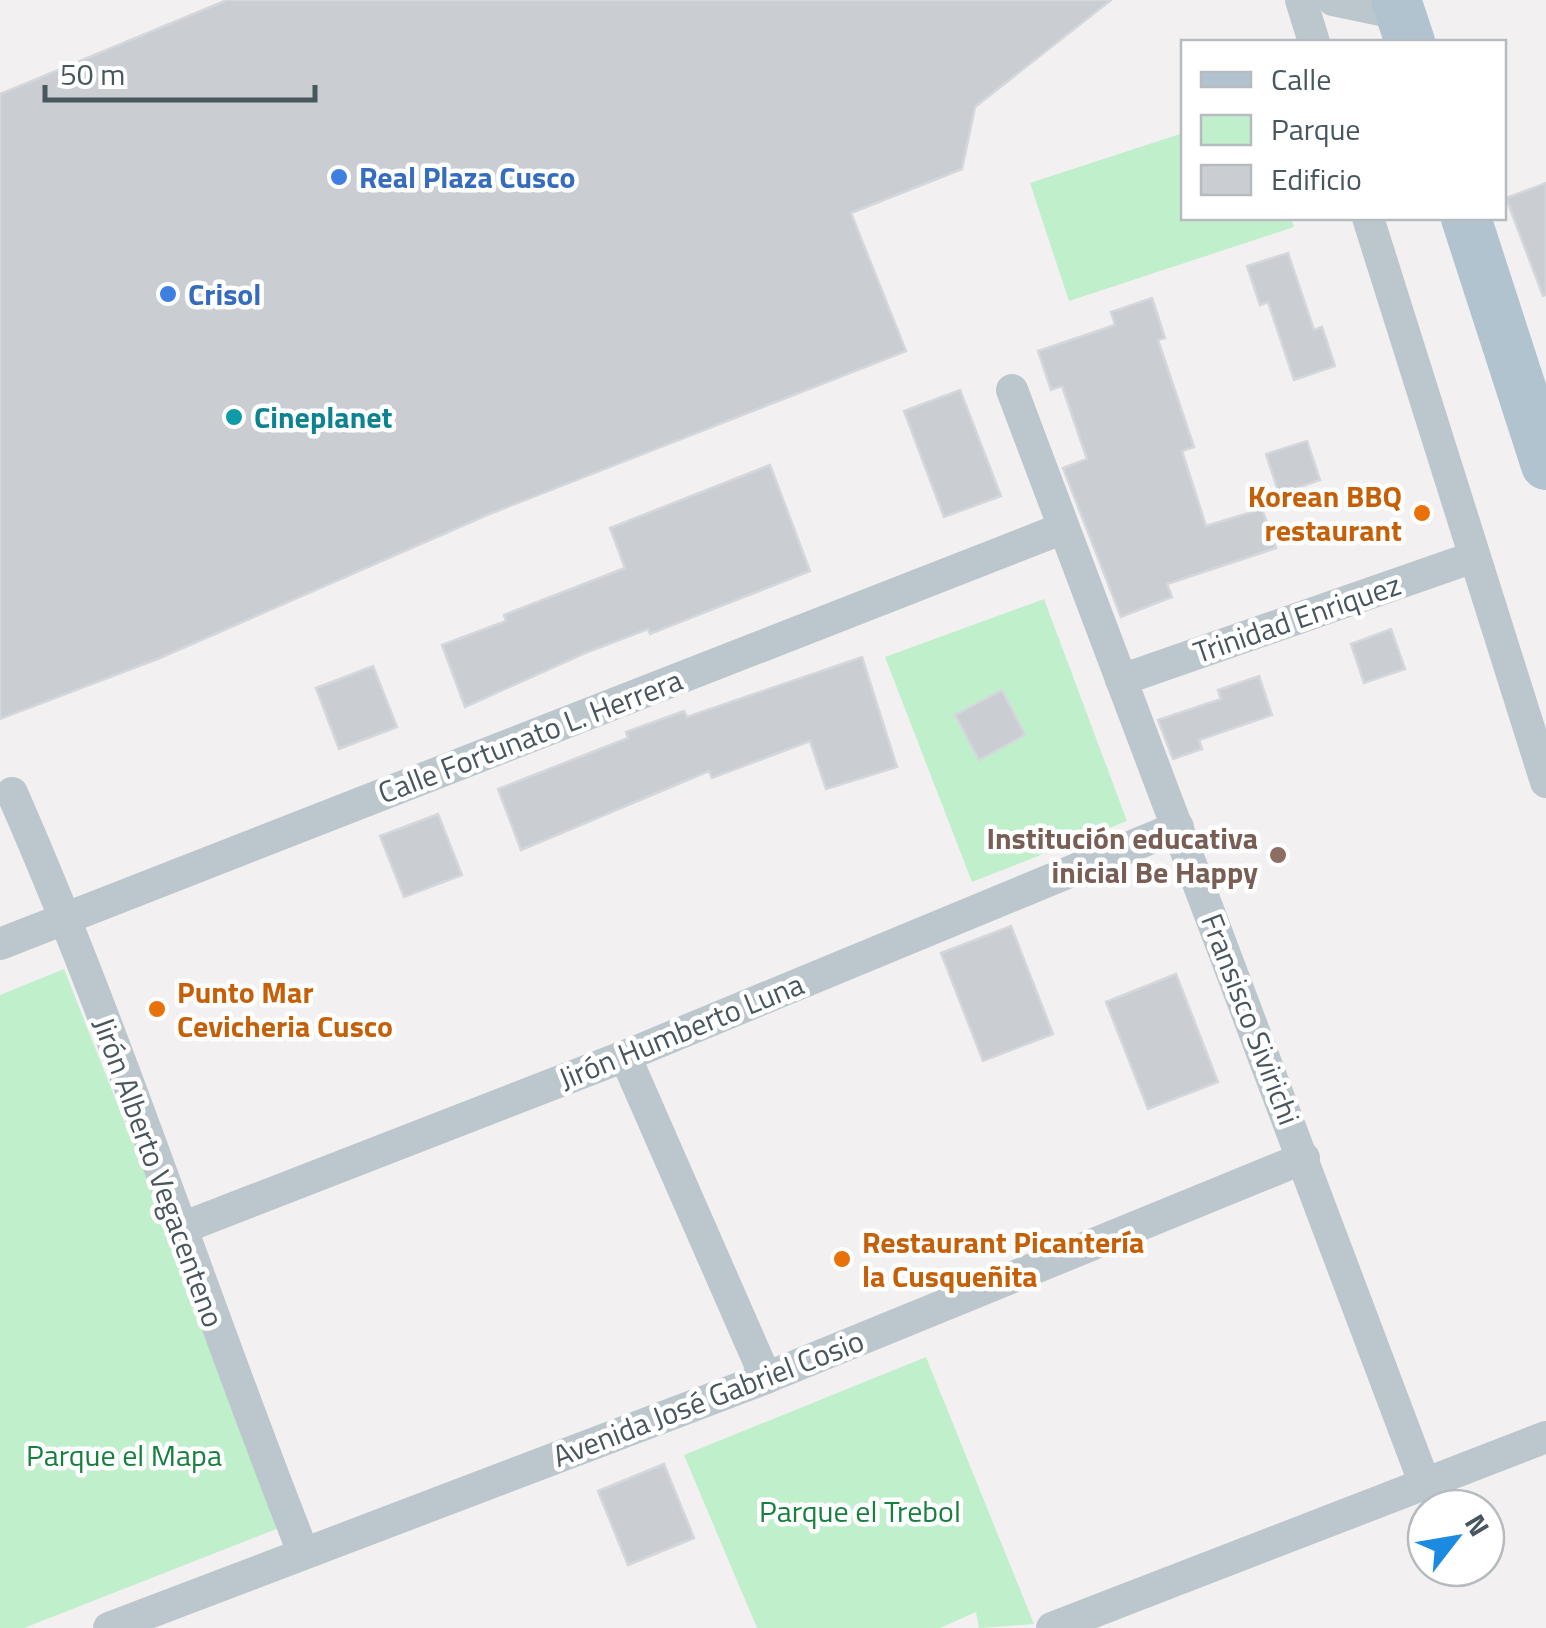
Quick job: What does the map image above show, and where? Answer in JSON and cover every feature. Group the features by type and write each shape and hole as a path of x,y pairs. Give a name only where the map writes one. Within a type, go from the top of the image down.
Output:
{"main road":[{"path":"1467,220 1546,465"}],"street":[{"path":"1301,0 1313,40"},
{"path":"1334,0 1402,19"},
{"path":"1369,220 1546,782"},
{"name":"Fransisco Sivirichi","path":"1012,390 1061,530 1178,827 1424,1482"},
{"name":"Calle Fortunato L. Herrera","path":"0,944 1061,530"},
{"name":"Trinidad Enriquez","path":"1121,680 1474,556"},
{"name":"Jirón Alberto Vegacenteno","path":"12,793 66,916 225,1355 303,1552"},
{"name":"Jirón Humberto Luna","path":"182,1228 626,1056 1178,827"},
{"path":"626,1056 766,1378"},
{"name":"Avenida José Gabriel Cosio","path":"109,1628 148,1621 303,1552 766,1378 1304,1158"},
{"path":"1052,1628 1546,1437"}],"green space":[{"path":"1181,134 1181,220 1292,220 1294,227 1069,301 1030,183"},
{"path":"1044,599 1127,821 972,882 885,657"},
{"name":"Parque el Mapa","path":"64,969 284,1526 24,1628 0,1628 0,995"},
{"name":"Parque el Trebol","path":"926,1357 1034,1624 979,1628 976,1612 940,1628 757,1628 684,1455"}],"building":[{"path":"227,0 1111,0 975,107 962,169 851,213 906,351 487,515 160,658 0,719 0,94"},
{"path":"1546,183 1546,295 1543,296 1506,198"},
{"path":"1288,253 1314,330 1322,327 1335,366 1294,380 1268,302 1260,305 1247,266"},
{"path":"1152,298 1165,338 1158,340 1194,447 1182,451 1206,526 1262,509 1276,548 1167,584 1172,597 1121,617 1063,468 1087,459 1062,386 1051,390 1038,351 1115,325 1111,312"},
{"path":"960,390 1001,496 944,517 904,411"},
{"path":"1307,441 1320,480 1279,494 1266,454"},
{"path":"770,465 810,571 650,634 648,629 585,653 465,707 442,645 506,621 504,615 625,568 610,528"},
{"path":"1391,629 1405,669 1364,683 1351,644"},
{"path":"862,657 897,767 826,789 810,741 712,778 709,771 521,850 498,789 628,738 626,732 684,711 687,717"},
{"path":"373,666 397,727 339,749 316,688"},
{"path":"1259,676 1272,715 1199,740 1202,749 1173,759 1158,720 1221,699 1218,690"},
{"path":"1002,690 1025,735 979,760 955,715"},
{"path":"438,814 462,875 404,897 380,836"},
{"path":"1011,926 1053,1034 983,1061 941,953"},
{"path":"1176,974 1218,1082 1148,1109 1106,1002"},
{"path":"664,1464 694,1538 628,1565 598,1491"}],"place":[{"name":"Real Plaza Cusco","path":"339,177"},
{"name":"Crisol","path":"168,294"},
{"name":"Cineplanet","path":"234,417"},
{"name":"Korean BBQ restaurant","path":"1422,513"},
{"name":"Institución educativa inicial Be Happy","path":"1278,855"},
{"name":"Punto Mar Cevicheria Cusco","path":"157,1009"},
{"name":"Restaurant Picantería la Cusqueñita","path":"842,1259"}]}
